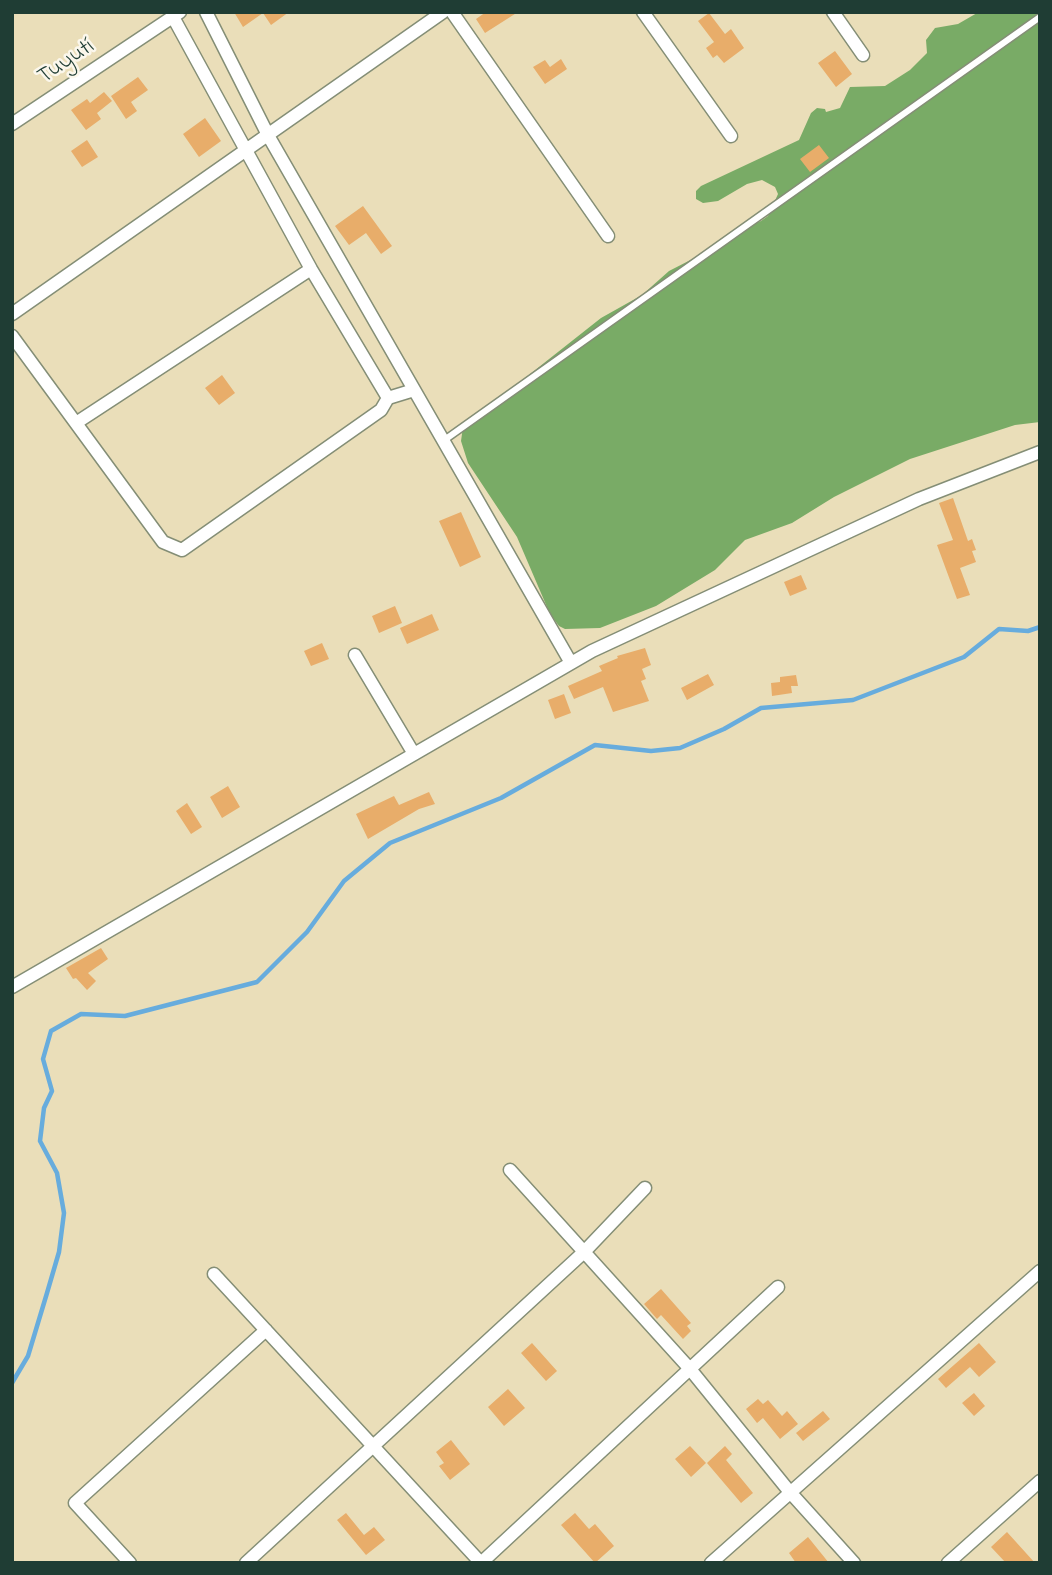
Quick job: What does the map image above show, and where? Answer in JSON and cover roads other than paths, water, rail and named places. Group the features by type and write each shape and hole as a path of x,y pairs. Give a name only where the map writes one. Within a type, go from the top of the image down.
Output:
{"street":[{"path":"206,12 269,137 571,663"},
{"path":"12,314 269,137 443,12"},
{"path":"452,12 608,236"},
{"path":"643,12 731,136"},
{"path":"833,12 863,55"},
{"path":"176,15 310,269 388,398"},
{"name":"Tuyutí","path":"12,124 176,15"},
{"path":"76,423 310,269"},
{"path":"12,336 163,542 182,550 381,410 388,398 414,390"},
{"path":"12,988 571,663 919,499 1040,452"},
{"path":"355,655 414,754"},
{"path":"510,1170 690,1369 789,1491 854,1563"},
{"path":"246,1563 584,1252 645,1188"},
{"path":"710,1563 1040,1271"},
{"path":"214,1274 481,1563 778,1287"},
{"path":"130,1563 75,1503 266,1330"},
{"path":"948,1563 1040,1481"}],"lane":[{"path":"443,441 1040,17"}],"waterway":[{"path":"12,1383 28,1356 59,1252 64,1213 57,1173 40,1141 44,1108 52,1091 43,1059 51,1031 81,1014 125,1016 257,982 307,932 344,881 390,843 501,798 595,745 651,751 680,748 724,729 761,708 853,700 964,657 999,629 1028,631 1040,627"}]}
